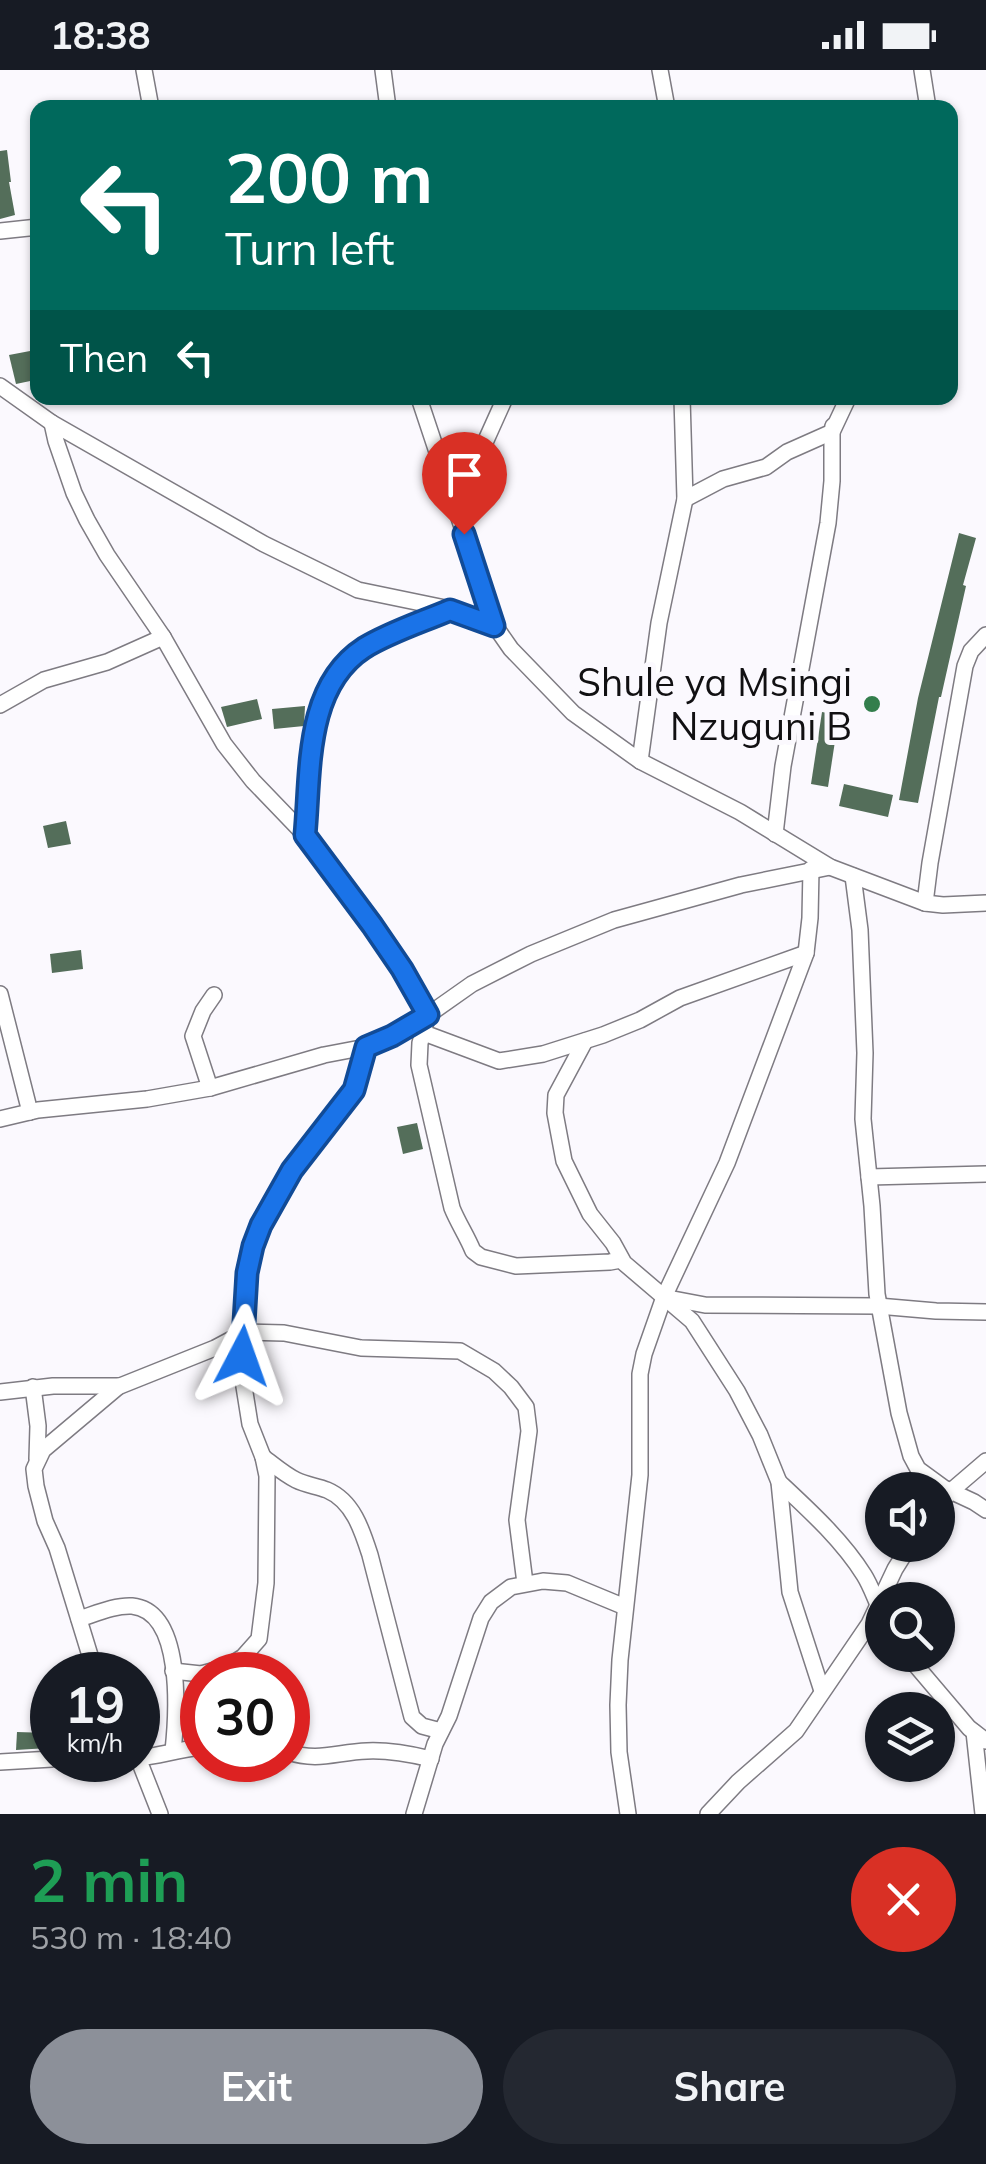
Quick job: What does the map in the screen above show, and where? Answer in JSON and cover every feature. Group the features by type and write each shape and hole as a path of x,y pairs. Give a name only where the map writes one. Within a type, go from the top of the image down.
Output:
{"street":[{"path":"144,70 150,100"},
{"path":"383,70 387,100"},
{"path":"660,70 666,100"},
{"path":"922,70 927,100"},
{"path":"0,230 30,228"},
{"path":"0,386 52,424 264,544 358,590 450,610 494,626"},
{"path":"420,405 494,626 574,712 640,761 740,812 830,867 925,903 986,903"},
{"path":"456,507 502,405"},
{"path":"640,761 658,622 686,499 682,405"},
{"path":"776,834 786,746 828,523 836,405"},
{"path":"686,499 723,479 766,466 832,432 845,405"},
{"path":"52,424 86,520 163,637 224,744 252,782 305,835 372,925 428,1015 419,1065 452,1208 474,1253 522,1266 622,1260"},
{"path":"305,835 317,716 329,684 362,650 450,610"},
{"path":"925,903 965,666 970,652 986,635"},
{"path":"0,705 44,680 107,662 163,637"},
{"path":"0,1120 30,1112 210,1088 366,1047 392,1036 501,969 614,920 689,897 830,867"},
{"path":"628,1814 617,1729 620,1660 640,1475 640,1374 649,1334 727,1162 806,953 811,869"},
{"path":"853,876 860,930 865,1052 863,1118 878,1306 898,1413 911,1456 922,1472"},
{"path":"424,1033 499,1060 544,1054 640,1020 680,998 806,953"},
{"path":"0,994 30,1112"},
{"path":"210,1088 193,1036 214,995"},
{"path":"585,1041 554,1105 564,1161 590,1214 622,1260 692,1321 738,1391 760,1435 779,1482 790,1592 822,1691"},
{"path":"173,1671 201,1674 227,1667 243,1657 259,1639 266,1582 267,1476 243,1392 247,1273 261,1225 292,1170 354,1090 366,1047"},
{"path":"869,1177 986,1174"},
{"path":"664,1297 705,1305 878,1306 985,1313"},
{"path":"37,1459 120,1386 245,1332 284,1333 361,1348 460,1351 494,1371 522,1400 528,1419 517,1520 525,1582"},
{"path":"0,1392 33,1387 120,1386"},
{"path":"33,1387 38,1426 34,1469 40,1504 89,1652"},
{"path":"263,1457 300,1483 338,1496 352,1511 370,1555 412,1717 420,1725 440,1731"},
{"path":"955,1488 986,1461"},
{"path":"779,1482 813,1514 868,1582"},
{"path":"955,1493 986,1510"},
{"path":"414,1814 484,1611 500,1594 525,1582 567,1583 625,1607"},
{"path":"79,1619 128,1606 147,1611 165,1629 176,1715 173,1750"},
{"path":"708,1814 796,1731 865,1631"},
{"path":"922,1672 980,1736 983,1814"},
{"path":"160,1753 180,1749"},
{"path":"310,1758 366,1751 431,1759"},
{"path":"0,1762 30,1760"},
{"path":"147,1782 160,1814"}],"building":[{"path":"7,150 15,215 0,219 0,151"},
{"path":"30,351 30,381 16,384 9,355"},
{"path":"959,533 976,538 918,803 899,800 918,698"},
{"path":"257,699 262,719 227,727 221,707"},
{"path":"305,706 304,726 274,729 272,709"},
{"path":"822,712 839,715 828,787 811,784"},
{"path":"844,784 893,795 888,817 839,806"},
{"path":"66,821 71,844 48,848 43,826"},
{"path":"81,950 83,969 52,973 50,954"},
{"path":"417,1123 423,1149 403,1154 397,1127"},
{"path":"17,1732 30,1732 30,1749 16,1750"}],"place":[{"name":"Shule ya Msingi Nzuguni B","path":"872,704"}],"route":[{"path":"242,1356 247,1273 253,1246 269,1210 292,1170 354,1090 366,1047 428,1015 372,925 305,835 317,716 329,684 350,660 378,640 450,610 494,626 464,534"}]}
